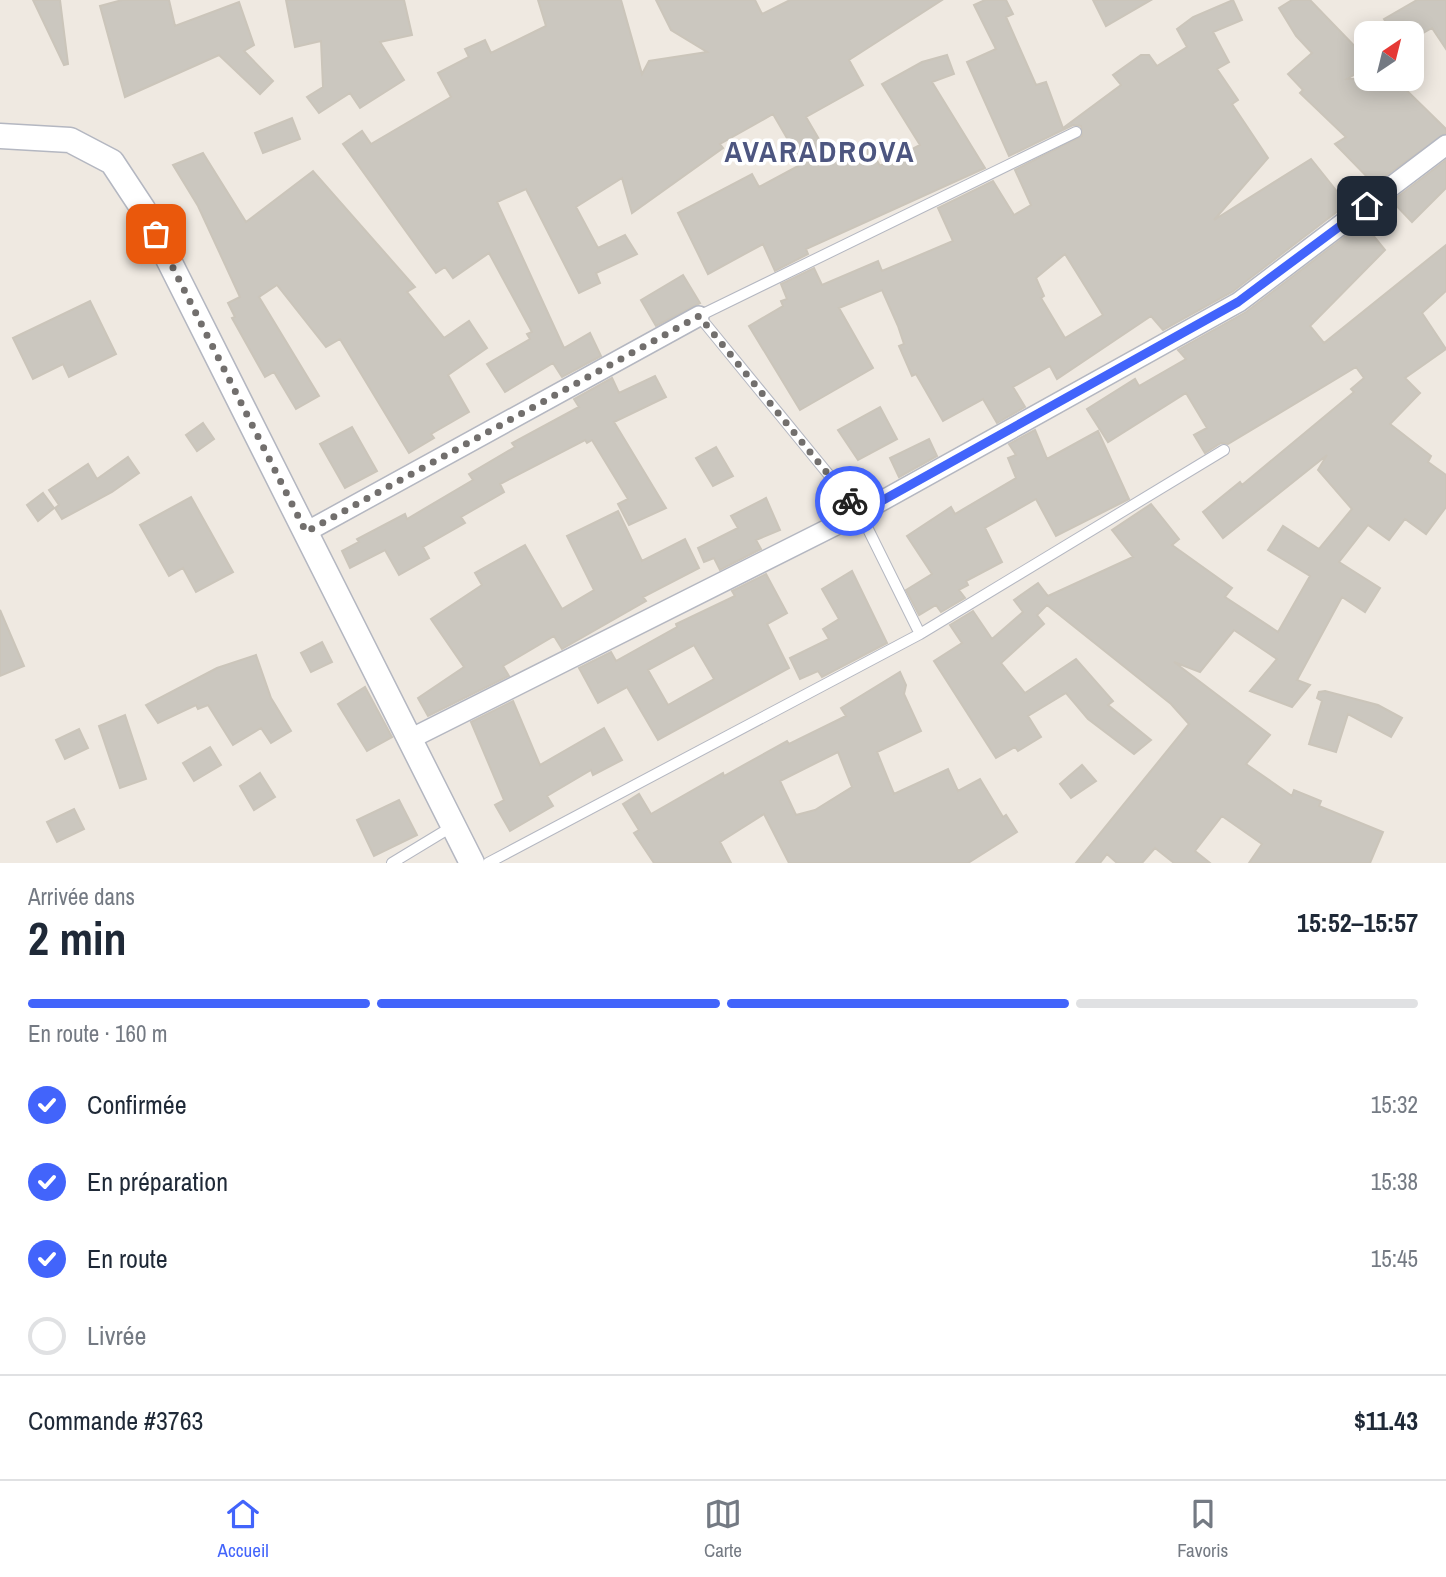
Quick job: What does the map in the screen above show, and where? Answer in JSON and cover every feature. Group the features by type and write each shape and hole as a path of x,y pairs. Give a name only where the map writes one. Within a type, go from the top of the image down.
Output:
{"street":[{"path":"0,136 69,140 112,162 143,209 472,863"},
{"path":"410,739 860,513 1238,302 1446,145"},
{"path":"306,532 699,316"}],"lane":[{"path":"920,634 860,513 699,316 1076,132"},
{"path":"488,863 920,634 1224,450"},
{"path":"391,863 453,826"}],"building":[{"path":"33,0 60,0 68,64 64,65"},
{"path":"122,0 169,0 175,26 239,2 254,45 244,51 273,81 260,94 219,55 125,97 100,6"},
{"path":"286,0 404,0 412,35 380,42 404,80 360,108 350,93 319,113 307,97 323,87 321,41 295,47"},
{"path":"538,0 621,0 642,74 649,61 707,52 671,30 656,0 755,0 762,14 790,0 942,0 849,60 863,85 806,117 830,158 866,140 880,166 920,145 882,84 922,62 947,55 954,74 932,82 985,168 806,249 808,254 775,271 763,244 708,274 678,213 752,174 759,187 802,164 773,114 720,144 723,148 632,213 622,178 576,207 598,248 625,235 637,254 596,273 600,283 579,293 526,189 497,202 564,348 590,333 601,356 562,377 553,363 505,392 487,364 530,339 527,334 532,332 489,253 453,278 445,267 436,273 343,144 362,131 371,144 451,97 438,73 469,57 465,49 485,40 491,53 546,26"},
{"path":"985,0 1006,0 1013,14 1006,17 1036,85 1046,82 1063,128 1121,85 1113,75 1141,55 1149,55 1157,66 1187,47 1177,29 1193,17 1233,0 1242,20 1213,32 1229,62 1217,69 1238,100 1232,104 1268,158 1214,220 1311,159 1347,204 1232,292 1163,330 1151,316 1057,379 1050,366 1013,387 1025,407 997,423 983,399 943,421 916,374 912,376 899,346 904,344 898,326 882,290 839,308 873,368 800,410 749,326 783,306 781,301 787,299 781,284 814,268 822,285 878,261 882,271 953,241 938,208 993,181 1014,215 1031,205 1015,170 1082,136 1081,126 1073,125 1009,156 967,62 996,49 974,5","holes":["1065,254 1103,315 1065,338 1041,298 1044,296 1036,278"]},
{"path":"1093,0 1151,0 1106,26"},
{"path":"1292,0 1310,0 1354,46 1354,75 1347,79 1354,79 1354,91 1407,91 1446,129 1446,133 1374,184 1335,144 1346,137 1300,93 1303,90 1288,74 1312,53 1296,36 1279,8"},
{"path":"1417,0 1446,0 1446,49 1432,28 1424,32 1424,21 1384,19"},
{"path":"292,118 300,139 263,153 255,133"},
{"path":"203,153 246,222 313,171 415,287 407,292 444,338 469,321 487,348 448,375 469,412 431,434 434,438 409,453 340,339 326,347 277,285 259,297 319,396 296,409 274,372 265,377 232,318 235,317 228,303 240,297 198,206 173,165"},
{"path":"1446,160 1446,188 1412,222 1392,201"},
{"path":"1363,223 1385,250 1310,326 1324,343 1446,245 1446,291 1422,313 1446,349 1405,378 1420,393 1390,424 1431,456 1428,462 1446,475 1446,507 1426,534 1405,519 1389,540 1368,525 1339,562 1380,588 1365,612 1342,597 1297,680 1310,685 1292,707 1250,691 1277,659 1234,630 1200,672 1174,662 1270,735 1246,764 1292,796 1294,790 1321,801 1319,806 1383,832 1370,863 1249,863 1262,844 1222,816 1195,851 1210,863 1174,863 1155,848 1142,863 1117,863 1107,854 1100,863 1076,863 1189,724 1171,704 1047,605 1037,615 1044,624 1001,663 1025,693 1076,659 1113,701 1108,705 1151,740 1134,754 1088,719 1066,693 1028,716 1041,737 1018,751 1015,747 996,758 934,661 962,643 950,625 973,611 992,639 1023,612 1014,600 1038,583 1048,596 1133,557 1112,530 1151,504 1179,539 1172,545 1232,588 1225,597 1278,632 1310,576 1268,550 1283,526 1319,549 1352,509 1318,470 1327,455 1223,538 1203,512 1240,482 1242,485 1354,392 1351,389 1364,378 1356,367 1228,444 1221,443 1205,453 1194,435 1207,428 1186,393 1108,442 1087,409 1135,379 1139,386 1186,359 1178,350 1246,312"},
{"path":"683,275 700,303 656,326 641,300"},
{"path":"90,301 116,354 69,377 63,364 33,379 13,338"},
{"path":"655,376 666,397 614,422 666,508 629,525 618,504 628,499 592,440 587,443 585,440 500,484 504,492 461,517 465,523 423,547 429,558 399,575 385,550 350,568 342,551 359,542 357,539 405,514 407,519 473,480 469,474 515,447 512,443 579,407 574,399 612,378 619,393"},
{"path":"880,407 897,439 858,460 838,430"},
{"path":"203,423 214,439 197,451 186,435"},
{"path":"352,427 377,471 345,488 320,444"},
{"path":"1035,430 1047,459 1098,431 1129,499 1056,536 1036,499 985,528 1002,562 966,581 968,585 959,590 965,598 941,612 936,605 919,615 906,590 932,574 907,536 951,507 955,514 1016,478 1008,458 1016,455 1009,444"},
{"path":"929,439 937,456 899,477 890,458"},
{"path":"716,447 733,476 713,486 696,458"},
{"path":"128,457 139,473 112,492 62,519 55,508 59,505 49,490 88,464 97,479"},
{"path":"43,493 54,508 38,521 27,505"},
{"path":"191,497 233,572 196,592 183,568 169,576 140,525"},
{"path":"766,498 780,530 756,540 761,549 720,570 714,558 704,562 698,548 738,528 731,516"},
{"path":"618,511 642,561 685,539 699,568 643,597 646,601 562,649 554,636 503,666 509,676 428,716 418,698 464,667 431,619 482,585 475,573 525,545 562,609 594,590 567,536"},
{"path":"852,571 887,643 822,677 818,671 800,679 790,658 829,639 823,629 839,619 822,589"},
{"path":"766,574 787,613 767,624 789,668 658,740 627,687 598,703 579,668 611,652 616,661 677,627 676,624 735,596 732,591","holes":["694,645 714,679 668,705 648,670"]},
{"path":"0,610 24,666 0,676"},
{"path":"322,642 332,662 311,672 301,653"},
{"path":"256,655 271,698 291,731 271,743 261,728 233,745 208,705 198,709 196,705 158,723 146,705 217,668"},
{"path":"900,672 906,685 904,694 921,731 877,752 894,794 948,769 958,791 980,779 1003,817 1006,815 1017,832 968,863 789,863 764,814 720,842 731,863 654,863 634,833 639,830 623,804 639,794 651,814 723,773 724,776 787,741 789,744 846,716 841,708","holes":["838,752 852,787 815,810 796,815 780,781"]},
{"path":"365,687 392,737 367,751 338,704"},
{"path":"1325,691 1378,705 1402,718 1391,737 1348,714 1336,752 1309,744 1322,701 1317,698 1319,692"},
{"path":"513,701 540,765 604,728 622,760 593,775 591,770 547,796 553,806 510,831 495,805 504,800 471,722"},
{"path":"125,715 146,779 120,788 99,726"},
{"path":"79,729 88,748 65,759 56,740"},
{"path":"210,747 221,765 194,781 183,763"},
{"path":"1082,765 1096,781 1071,798 1060,784"},
{"path":"260,773 275,797 254,810 240,786"},
{"path":"399,800 417,835 374,856 357,820"},
{"path":"74,809 84,829 57,842 47,822"}],"way so far":[{"path":"156,234 306,532 699,316 850,501"}],"district":[{"name":"AVARADROVA","path":"820,152"}],"route":[{"path":"850,501 860,513 1238,302 1367,206"}]}
